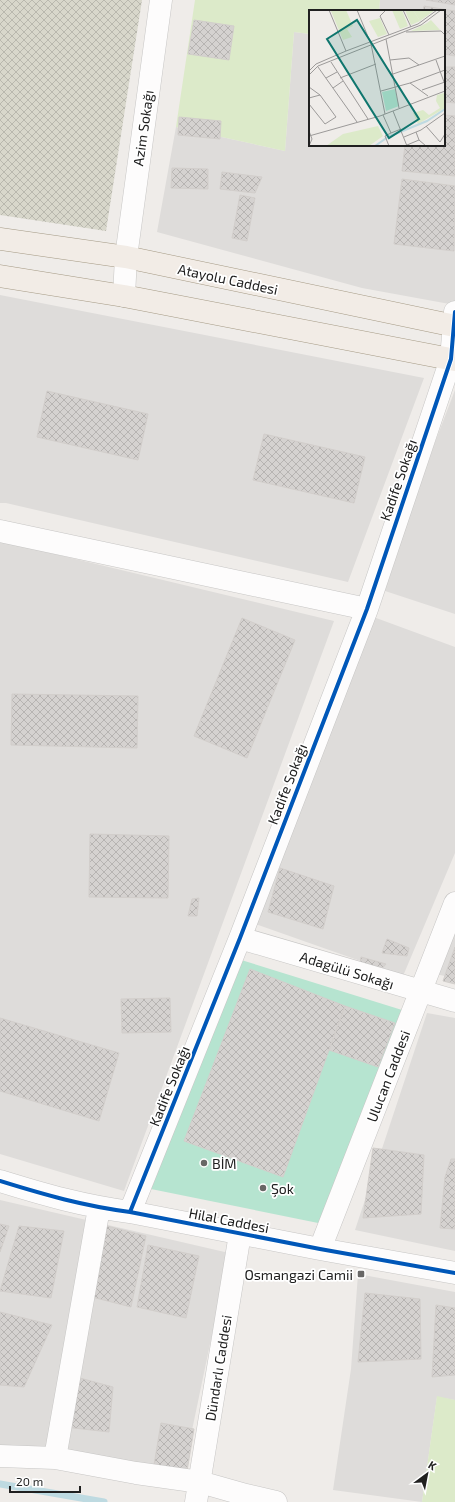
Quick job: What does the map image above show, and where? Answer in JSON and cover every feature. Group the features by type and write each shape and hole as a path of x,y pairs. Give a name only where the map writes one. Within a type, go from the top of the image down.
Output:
{"main road":[{"name":"Atayolu Caddesi","path":"0,239 126,257 454,321"},
{"path":"0,276 124,296 453,359"}],"street":[{"name":"Azim Sokağı","path":"124,296 126,257 161,0"},
{"name":"Kadife Sokağı","path":"130,1212 240,938 367,609 453,359 454,321"},
{"path":"0,531 367,609"},
{"name":"Ulucan Caddesi","path":"320,1249 455,903"},
{"name":"Adagülü Sokağı","path":"240,938 455,1001"},
{"name":"Hilal Caddesi","path":"0,1181 52,1198 98,1208 130,1212 240,1234 455,1273"},
{"path":"55,1458 98,1208"},
{"name":"Dündarlı Caddesi","path":"198,1492 240,1234"},
{"path":"0,1456 55,1458 136,1473 198,1492 246,1495 276,1502"}],"shaded area":[{"path":"0,0 142,0 106,231 0,215"},
{"path":"380,0 455,0 455,305 362,288 157,232 176,127 285,151 294,32 309,34 309,146 445,146 445,10 379,10"},
{"path":"0,295 424,378 348,582 6,503 0,503"},
{"path":"455,390 455,614 379,589"},
{"path":"0,541 334,621 124,1191 0,1154"},
{"path":"368,615 455,647 455,853 403,976 250,922"},
{"path":"455,925 455,978 435,974"},
{"path":"427,1013 455,1018 455,1251 355,1230"},
{"path":"0,1200 229,1253 181,1483 98,1463 0,1445"},
{"path":"358,1274 455,1292 455,1400 437,1397 422,1502 333,1490 351,1369"}],"green space":[{"path":"195,0 380,0 379,10 309,10 309,34 294,32 285,151 176,127"},
{"path":"238,959 402,1010 328,1225 151,1189"},
{"path":"437,1396 455,1400 455,1502 422,1502"}],"building":[{"path":"426,0 455,0 455,5"},
{"path":"424,6 455,11 455,56 445,54 445,10 423,10"},
{"path":"194,20 234,26 229,60 188,54"},
{"path":"445,67 455,67 455,103 445,102"},
{"path":"445,115 455,116 455,176 402,171 405,146 445,146"},
{"path":"179,117 221,121 220,139 178,135"},
{"path":"172,168 208,169 208,189 171,188"},
{"path":"222,172 262,177 255,193 220,189"},
{"path":"402,179 455,186 454,251 394,244"},
{"path":"240,195 255,198 247,241 232,238"},
{"path":"47,391 148,414 138,460 37,437"},
{"path":"264,434 365,457 354,503 253,480"},
{"path":"242,618 295,640 247,758 194,736"},
{"path":"12,694 138,696 137,748 11,745"},
{"path":"90,834 169,836 168,898 89,897"},
{"path":"280,868 334,886 323,929 268,912"},
{"path":"199,898 197,916 188,916 192,899"},
{"path":"387,939 409,948 407,956 382,953"},
{"path":"455,947 455,984 443,981"},
{"path":"361,957 386,964 380,971 359,968"},
{"path":"250,969 345,1006 283,1177 184,1141"},
{"path":"170,998 171,1032 122,1033 121,999"},
{"path":"345,1006 395,1023 378,1067 329,1050"},
{"path":"0,1018 119,1053 99,1121 0,1091"},
{"path":"373,1148 424,1155 421,1214 363,1218"},
{"path":"451,1159 455,1159 455,1229 440,1228 445,1177"},
{"path":"0,1224 9,1226 0,1252"},
{"path":"19,1226 64,1231 51,1298 0,1291"},
{"path":"107,1226 146,1236 131,1307 88,1296"},
{"path":"148,1245 199,1256 186,1318 137,1307"},
{"path":"365,1293 420,1299 421,1359 358,1362"},
{"path":"436,1305 455,1308 455,1375 432,1377"},
{"path":"0,1312 52,1325 24,1387 0,1385"},
{"path":"76,1377 113,1387 109,1432 65,1427"},
{"path":"161,1423 194,1429 187,1471 154,1465"}],"waterway":[{"path":"0,1484 104,1502"}],"cycle path":[{"path":"130,1212 240,938 367,609 451,359 455,312"},
{"path":"0,1181 97,1207 455,1273"}],"place":[{"name":"BİM","path":"204,1163"},
{"name":"Şok","path":"263,1188"},
{"name":"Osmangazi Camii","path":"361,1274"}]}
